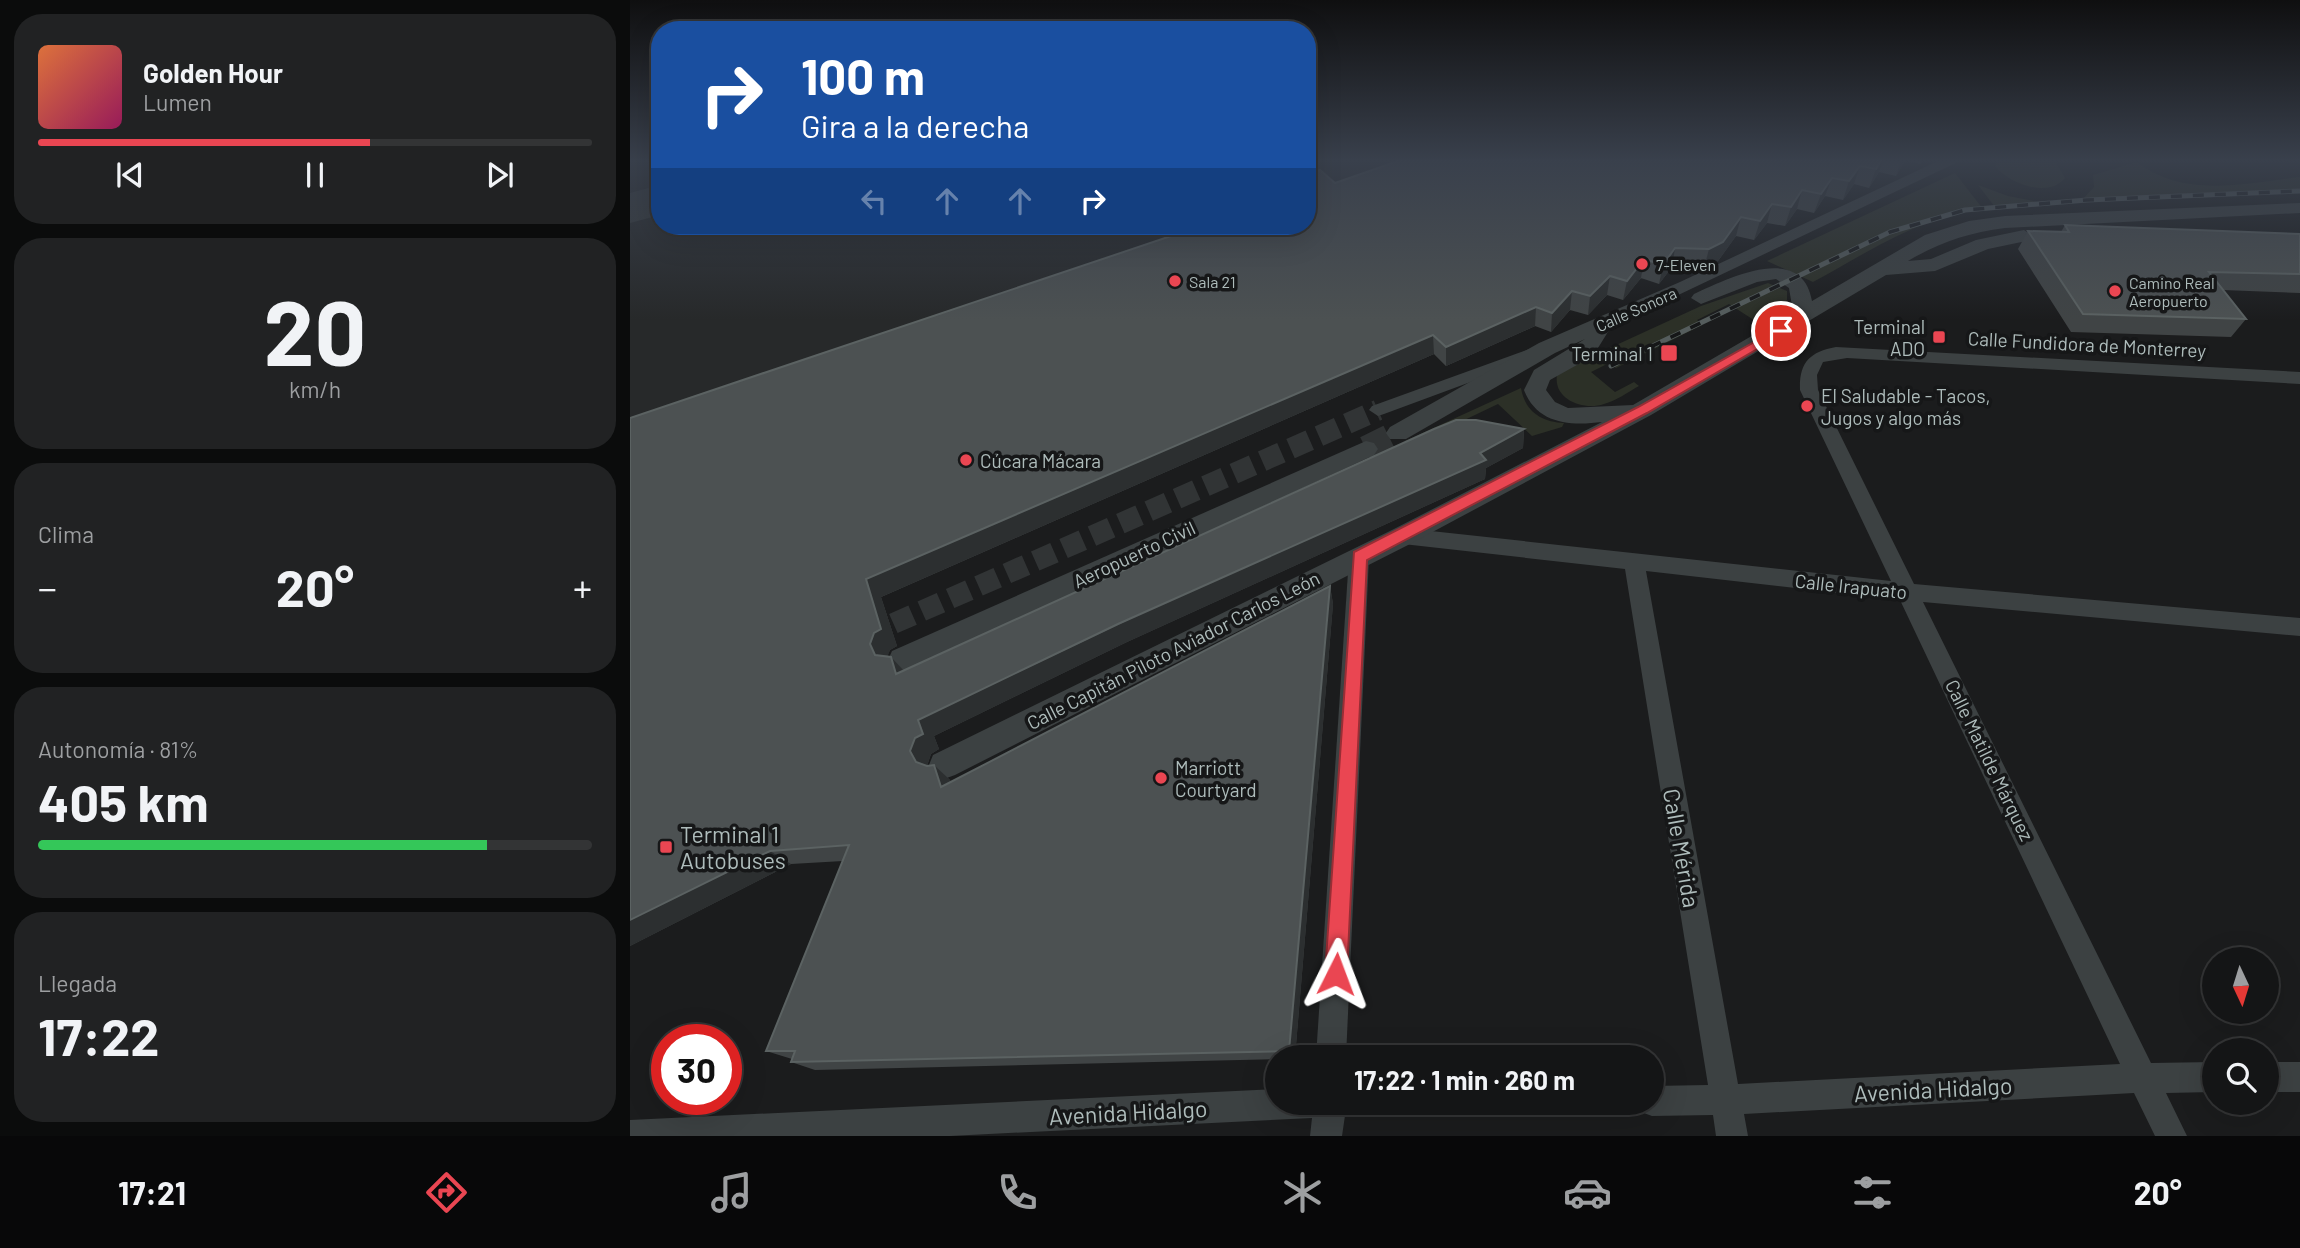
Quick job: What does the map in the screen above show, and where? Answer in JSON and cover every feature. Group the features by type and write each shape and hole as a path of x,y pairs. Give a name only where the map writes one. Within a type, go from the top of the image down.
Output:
{"street":[{"name":"Calle Sonora","path":"1547,348 1839,214"},
{"path":"1953,231 1967,215 1974,214"},
{"path":"1953,231 2005,222 2173,214"},
{"path":"1878,270 1935,265 1983,244 2026,236 2300,224"},
{"name":"Calle Capitán Piloto Aviador Carlos León","path":"944,765 1403,536 1643,410 1804,317 1915,247 1953,231"},
{"path":"1646,304 1681,307 1755,275 1769,273 1785,276 1796,283 1804,317"},
{"path":"1602,324 1600,333 1584,352 1542,375 1536,393 1545,405 1573,415 1643,410"},
{"path":"1378,410 1547,348"},
{"path":"1398,433 1547,348"},
{"name":"Calle Fundidora de Monterrey","path":"1808,385 1808,367 1816,357 1841,352 2300,378"},
{"name":"Calle Matilde Márquez","path":"1808,385 2171,1136"},
{"name":"Aeropuerto Civil","path":"902,660 1366,449"},
{"name":"Calle Irapuato","path":"1403,536 1909,593 2300,627"},
{"path":"1332,1045 1359,557"},
{"name":"Calle Mérida","path":"1634,561 1731,1136"},
{"name":"Avenida Hidalgo","path":"1664,1101 1725,1101 2143,1077 2202,1077"},
{"path":"2279,1077 2300,1077"},
{"name":"Avenida Hidalgo","path":"630,1136 1265,1105"},
{"path":"1326,1136 1328,1115"}],"shaded area":[{"name":"Terminal 1","path":"630,214 651,214 651,235 1316,235 1316,214 1786,214 1446,366 1434,354 704,675 630,712"},
{"path":"1867,214 1956,214 1895,237 1813,282 1767,261"},
{"path":"1768,283 1787,291 1787,300 1760,324 1729,304 1697,320 1702,325 1616,368 1609,363 1591,372 1615,392 1634,382 1639,386 1617,399 1588,406 1572,402 1560,391 1557,375 1564,369 1701,306"},
{"path":"1521,388 1526,403 1536,414 1564,423 1562,427 1532,436 1498,404 1410,446 1405,441"}],"building":[{"path":"1316,214 1765,214 1760,221 1741,217 1723,242 1709,249 1675,248 1663,265 1644,259 1627,281 1610,276 1590,296 1572,291 1552,313 1536,307 1446,347 1433,335 866,579 881,629 874,633 870,644 875,655 891,657 896,674 1456,420 1476,420 1524,429 1480,453 1486,460 1118,624 918,720 923,734 915,738 910,751 916,762 927,766 934,765 941,787 1330,586 1290,1045 1265,1045 1265,1052 791,1062 795,1051 766,1051 849,845 770,851 630,920 630,418 1174,235 1316,235"},
{"name":"Camino Real Aeropuerto","path":"2065,225 2300,234 2300,274 2209,272 2246,319 2083,314 2028,231 2069,232"}],"tunnel":[{"path":"865,636 1378,410"},
{"path":"1366,449 1398,433"}],"railway":[{"path":"1611,366 1890,232 1951,214"}],"place":[{"name":"7-Eleven","path":"1642,264"},
{"name":"Sala 21","path":"1175,281"},
{"name":"Camino Real Aeropuerto","path":"2115,291"},
{"name":"Terminal ADO","path":"1939,337"},
{"name":"Terminal 1","path":"1669,353"},
{"name":"El Saludable - Tacos, Jugos y algo más","path":"1807,406"},
{"name":"Cúcara Mácara","path":"966,460"},
{"name":"Marriott Courtyard","path":"1161,778"},
{"name":"Terminal 1 Autobuses","path":"666,847"}],"route":[{"path":"1336,974 1359,557 1643,410 1781,331"}]}
